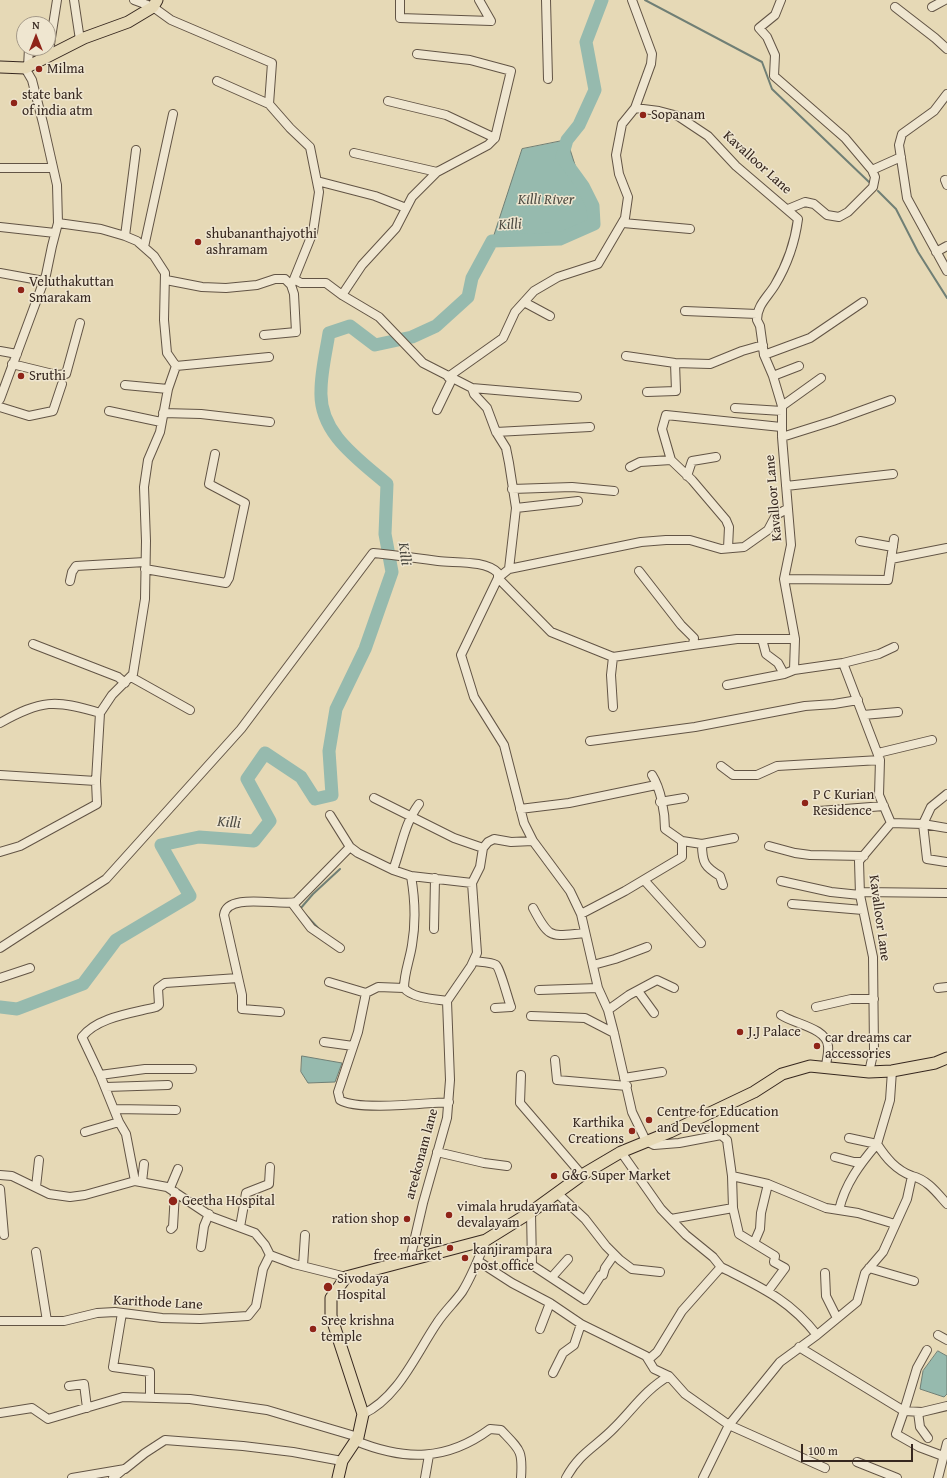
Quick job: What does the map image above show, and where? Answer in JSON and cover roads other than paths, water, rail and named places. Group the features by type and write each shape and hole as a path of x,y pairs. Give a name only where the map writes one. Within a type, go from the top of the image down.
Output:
{"main road":[{"path":"0,67 26,68 80,40 128,22 155,3"},
{"path":"338,1478 342,1461 357,1439 364,1414 331,1316 331,1298 346,1277 486,1240 531,1212 582,1175 620,1152 670,1132 754,1092 782,1074 810,1066 869,1072 892,1071 935,1063 947,1058"}],"street":[{"path":"48,57 57,0"},
{"path":"74,0 80,40"},
{"path":"134,0 155,3 171,20 272,64 269,104"},
{"path":"400,0 400,18 491,21 479,0"},
{"path":"546,0 548,79"},
{"path":"437,410 450,378 503,338 515,312 534,291 558,277 598,264 623,223 628,196 619,174 616,155 622,124 635,108 651,64 652,54 632,0"},
{"path":"781,0 775,15 759,28 767,37 776,55 774,76 845,138 872,170 875,177 873,187 848,212 839,216 827,215 814,204 805,202 788,209"},
{"path":"932,7 945,0"},
{"path":"895,7 947,49"},
{"path":"342,295 362,265 396,228 412,197 437,172 488,145 495,138 512,71 470,60 417,54"},
{"path":"0,399 44,281 58,223 58,195 32,80 26,68 28,56"},
{"path":"217,81 269,104 290,128 310,147 317,181 319,192 313,232 293,282 296,332 264,335"},
{"path":"947,94 934,111 902,134 900,139 907,198 947,271"},
{"path":"388,101 446,115 476,127 495,138"},
{"name":"Kavalloor Lane","path":"635,108 659,111 678,116 708,136 736,166 798,219 795,238 775,285 760,306 757,314 764,355 774,376 782,409 781,427 791,545 784,579 795,639 794,670"},
{"path":"144,247 173,114"},
{"path":"125,236 136,150"},
{"path":"354,152 437,172"},
{"path":"872,170 901,157"},
{"path":"0,168 53,168"},
{"path":"317,181 375,196 406,208"},
{"path":"58,223 101,229 125,236 137,241 154,256 165,273 164,320 167,352 176,366"},
{"path":"623,223 690,229"},
{"path":"0,227 55,233"},
{"path":"936,252 947,246"},
{"path":"0,273 44,281"},
{"path":"166,280 202,287 226,288 257,285 275,279 285,279 301,283 310,281 326,283 342,295 379,317 423,363 472,388 577,397"},
{"path":"524,302 550,316"},
{"path":"764,355 810,338 863,302"},
{"path":"685,311 757,314"},
{"path":"12,364 57,376 66,374 80,323"},
{"path":"626,356 675,363 710,364 742,351 763,345"},
{"path":"0,351 17,354"},
{"path":"176,366 269,357"},
{"path":"648,392 676,391 675,363"},
{"path":"0,852 20,846 97,804 96,781 100,713 112,695 133,674 144,599 144,487 148,460 160,432 168,389 176,366"},
{"path":"774,376 799,366"},
{"path":"735,408 782,409 821,378"},
{"path":"0,407 29,416 53,411 62,384"},
{"path":"125,385 168,389"},
{"path":"472,388 474,394 487,408 496,432 506,448 516,508 509,569"},
{"path":"782,437 833,421 891,400"},
{"path":"109,411 161,422"},
{"path":"163,412 270,422"},
{"path":"728,548 729,527 726,520 671,460 662,429 666,415 781,427"},
{"path":"496,432 590,427"},
{"path":"70,581 76,566 145,565 226,582 229,578 245,503 209,484 215,454"},
{"path":"687,476 692,461 716,457"},
{"path":"630,466 640,462 671,460"},
{"path":"786,486 893,474"},
{"path":"512,489 572,486 614,491"},
{"path":"516,508 578,501"},
{"path":"768,1292 786,1268 774,1262 775,1256 739,1234 733,1208 732,1176 728,1140 721,1135 679,1143 654,1145 646,1141 632,1112 614,1033 608,1010 598,988 581,914 570,891 533,841 524,822 504,745 474,697 461,655 498,578 509,569 641,542 690,540 721,549 744,547 768,530 776,515 787,509"},
{"path":"784,579 888,580 893,543 860,541"},
{"path":"891,559 947,548"},
{"path":"0,948 106,879 241,729 372,553 470,563 494,570 498,574 498,578 551,632 613,657 737,639 795,639"},
{"path":"639,571 681,625 694,638 693,645"},
{"path":"762,639 766,654 778,663 784,674"},
{"path":"33,644 128,680 190,710"},
{"path":"727,685 784,674 794,670 844,663 879,654 894,647"},
{"path":"613,657 611,675 614,707"},
{"path":"844,663 879,757 879,795 891,823 923,824 947,828"},
{"path":"590,741 695,727 805,706 834,704 858,700"},
{"path":"0,723 15,714 44,703 66,703 100,713"},
{"path":"863,715 898,712"},
{"path":"721,766 733,775 757,775 777,766 879,757 932,740"},
{"path":"0,775 96,781"},
{"path":"652,775 665,818 665,829 682,841 702,844 734,838"},
{"path":"520,810 656,785"},
{"path":"946,862 927,859 923,824 930,808 947,794"},
{"path":"374,798 454,838 483,848"},
{"path":"660,802 684,798"},
{"path":"393,870 403,843 404,830 410,816 420,804"},
{"path":"819,811 884,806"},
{"path":"330,815 350,847 358,853 393,870 411,876 472,883"},
{"name":"Kavalloor Lane","path":"869,1072 874,1050 873,956 860,893 859,861 891,823"},
{"path":"329,982 366,993 378,987 404,988 407,992 413,994 447,1001 473,964 477,953 472,883 480,867 483,848 488,842 494,839 512,842 533,841"},
{"path":"581,914 644,880 682,856 682,841"},
{"path":"702,844 702,858 709,869 720,876 722,885"},
{"path":"769,846 795,853 810,855 864,856"},
{"path":"280,1012 242,1009 242,995 224,915 226,908 231,904 241,902 292,903 298,901 350,847"},
{"path":"404,988 415,921 415,899 411,876"},
{"path":"434,929 435,878"},
{"path":"644,880 701,944"},
{"path":"780,881 831,892 947,893"},
{"path":"292,903 311,928 340,948"},
{"path":"792,904 863,910"},
{"path":"532,908 548,933 557,935 585,933"},
{"path":"593,965 616,959 647,947"},
{"path":"473,964 495,964 499,968 504,982 504,990 511,1007 495,1008"},
{"path":"0,978 30,968"},
{"path":"139,1182 126,1134 119,1122 106,1087 82,1037 96,1026 129,1012 156,1007 159,1005 158,988 165,983 238,978"},
{"path":"608,1010 656,980 674,988"},
{"path":"539,990 598,988"},
{"path":"938,988 947,988"},
{"path":"638,991 654,1013"},
{"path":"366,993 353,1046 338,1092 340,1100 343,1102 380,1105 449,1102"},
{"path":"816,1007 851,1000 874,998"},
{"name":"areekonam lane","path":"410,1259 423,1203 443,1135 449,1102 450,1080 447,1001"},
{"path":"781,1014 789,1020 821,1032 828,1045 826,1068"},
{"path":"531,1016 585,1018 614,1033"},
{"path":"324,1042 353,1046"},
{"path":"555,1060 557,1080 627,1086"},
{"path":"100,1074 145,1069 192,1069"},
{"path":"839,1210 842,1197 849,1182 862,1162 877,1144 890,1100 892,1071"},
{"path":"624,1078 662,1072"},
{"path":"520,1075 520,1103 582,1175"},
{"path":"106,1087 168,1085"},
{"path":"114,1109 176,1110"},
{"path":"85,1132 119,1122"},
{"path":"849,1138 872,1141 877,1144 888,1160 903,1172 919,1178 932,1188 947,1204"},
{"path":"437,1152 484,1163 506,1166"},
{"path":"620,1152 661,1209 686,1235 713,1257 721,1267 788,1304 804,1318 817,1335"},
{"path":"835,1157 854,1162 862,1162"},
{"path":"36,1187 39,1160"},
{"path":"139,1182 144,1164"},
{"path":"240,1227 246,1193 269,1184 270,1167"},
{"path":"171,1229 173,1227 172,1190 178,1168"},
{"path":"0,1175 12,1176 49,1194 70,1197 85,1195 139,1182 172,1190 209,1214 255,1233 265,1245 270,1255 303,1266 346,1277"},
{"path":"732,1176 768,1184 826,1208 858,1213 895,1224"},
{"path":"703,1478 729,1425 780,1362 799,1346 817,1335 857,1302 861,1284 869,1268 883,1252 907,1199 912,1176"},
{"path":"754,1243 760,1229 761,1212 768,1184"},
{"path":"0,1189 4,1235"},
{"path":"557,1193 585,1219 614,1255 632,1269 660,1272"},
{"path":"671,1219 733,1208"},
{"path":"531,1212 532,1265 585,1300 601,1275 603,1275 605,1268 614,1255"},
{"path":"201,1247 204,1226 209,1214"},
{"path":"303,1266 306,1236"},
{"path":"364,1414 375,1408 391,1392 438,1321 461,1292 478,1261 486,1240"},
{"path":"36,1252 47,1321"},
{"name":"Karithode Lane","path":"0,1321 64,1321 97,1313 122,1313 162,1318 200,1319 248,1316 256,1306 263,1268 270,1258 270,1255"},
{"path":"552,1277 568,1259"},
{"path":"478,1261 512,1283 550,1303 581,1324 649,1359 654,1369 668,1376 685,1394 729,1425 825,1468"},
{"path":"649,1359 656,1352 682,1311 721,1267"},
{"path":"869,1268 914,1281"},
{"path":"825,1273 826,1296 837,1318"},
{"path":"540,1329 550,1303"},
{"path":"122,1313 113,1366 150,1372 150,1394"},
{"path":"553,1373 563,1353 574,1345 581,1324"},
{"path":"938,1335 947,1340"},
{"path":"799,1346 904,1411 918,1412 947,1406"},
{"path":"927,1350 917,1368 896,1434 919,1447 943,1456"},
{"path":"566,1478 578,1460 615,1428 647,1391 668,1376"},
{"path":"70,1386 84,1384 87,1408"},
{"path":"0,1413 32,1408 48,1419 123,1397 190,1399 267,1410 357,1439 374,1448 416,1456 429,1455 464,1445 490,1429 501,1430 517,1446 522,1457 521,1478"},
{"path":"918,1412 920,1427 928,1438"},
{"path":"113,1478 164,1440 293,1452 342,1461"},
{"path":"938,1478 947,1443"},
{"path":"425,1478 429,1455"},
{"path":"857,1462 897,1478"},
{"path":"72,1478 125,1469"}],"water":[{"name":"Killi River","path":"567,140 594,224 560,239 492,241 522,149"},
{"path":"302,1056 342,1063 335,1082 308,1083 301,1072"},
{"path":"938,1351 947,1356 947,1394 944,1397 920,1389 923,1371"}],"waterway":[{"name":"Killi","path":"0,1007 17,1009 83,984 116,940 190,896 161,845 199,837 254,841 270,821 247,779 265,753 301,777 315,799 332,795 329,751 336,709 365,649 392,572 385,534 387,484 342,444 326,420 322,406 322,377 329,333 350,326 375,345 412,337 436,326 468,297 472,278 492,241 560,239 594,224 593,206 583,186 562,157 567,140 579,125 595,90 586,42 602,0"},
{"path":"645,0 762,62 772,89 869,182"},
{"path":"878,191 896,209 918,252 947,298"},
{"path":"300,909 313,894 340,869"},
{"path":"303,912 320,930"}],"place":[{"name":"Milma","path":"39,69"},
{"name":"state bank of india atm","path":"14,103"},
{"name":"Sopanam","path":"643,115"},
{"name":"shubananthajyothi ashramam","path":"198,242"},
{"name":"Veluthakuttan Smarakam","path":"21,290"},
{"name":"Sruthi","path":"21,376"},
{"name":"P C Kurian Residence","path":"805,803"},
{"name":"J.J Palace","path":"740,1032"},
{"name":"car dreams car accessories","path":"817,1046"},
{"name":"Centre for Education and Development","path":"649,1120"},
{"name":"Karthika Creations","path":"632,1131"},
{"name":"G&G Super Market","path":"554,1176"},
{"name":"Geetha Hospital","path":"173,1201"},
{"name":"vimala hrudayamata devalayam","path":"449,1215"},
{"name":"ration shop","path":"407,1219"},
{"name":"margin free market","path":"450,1248"},
{"name":"kanjirampara post office","path":"465,1258"},
{"name":"Sivodaya Hospital","path":"328,1287"},
{"name":"Sree krishna temple","path":"313,1329"}]}
